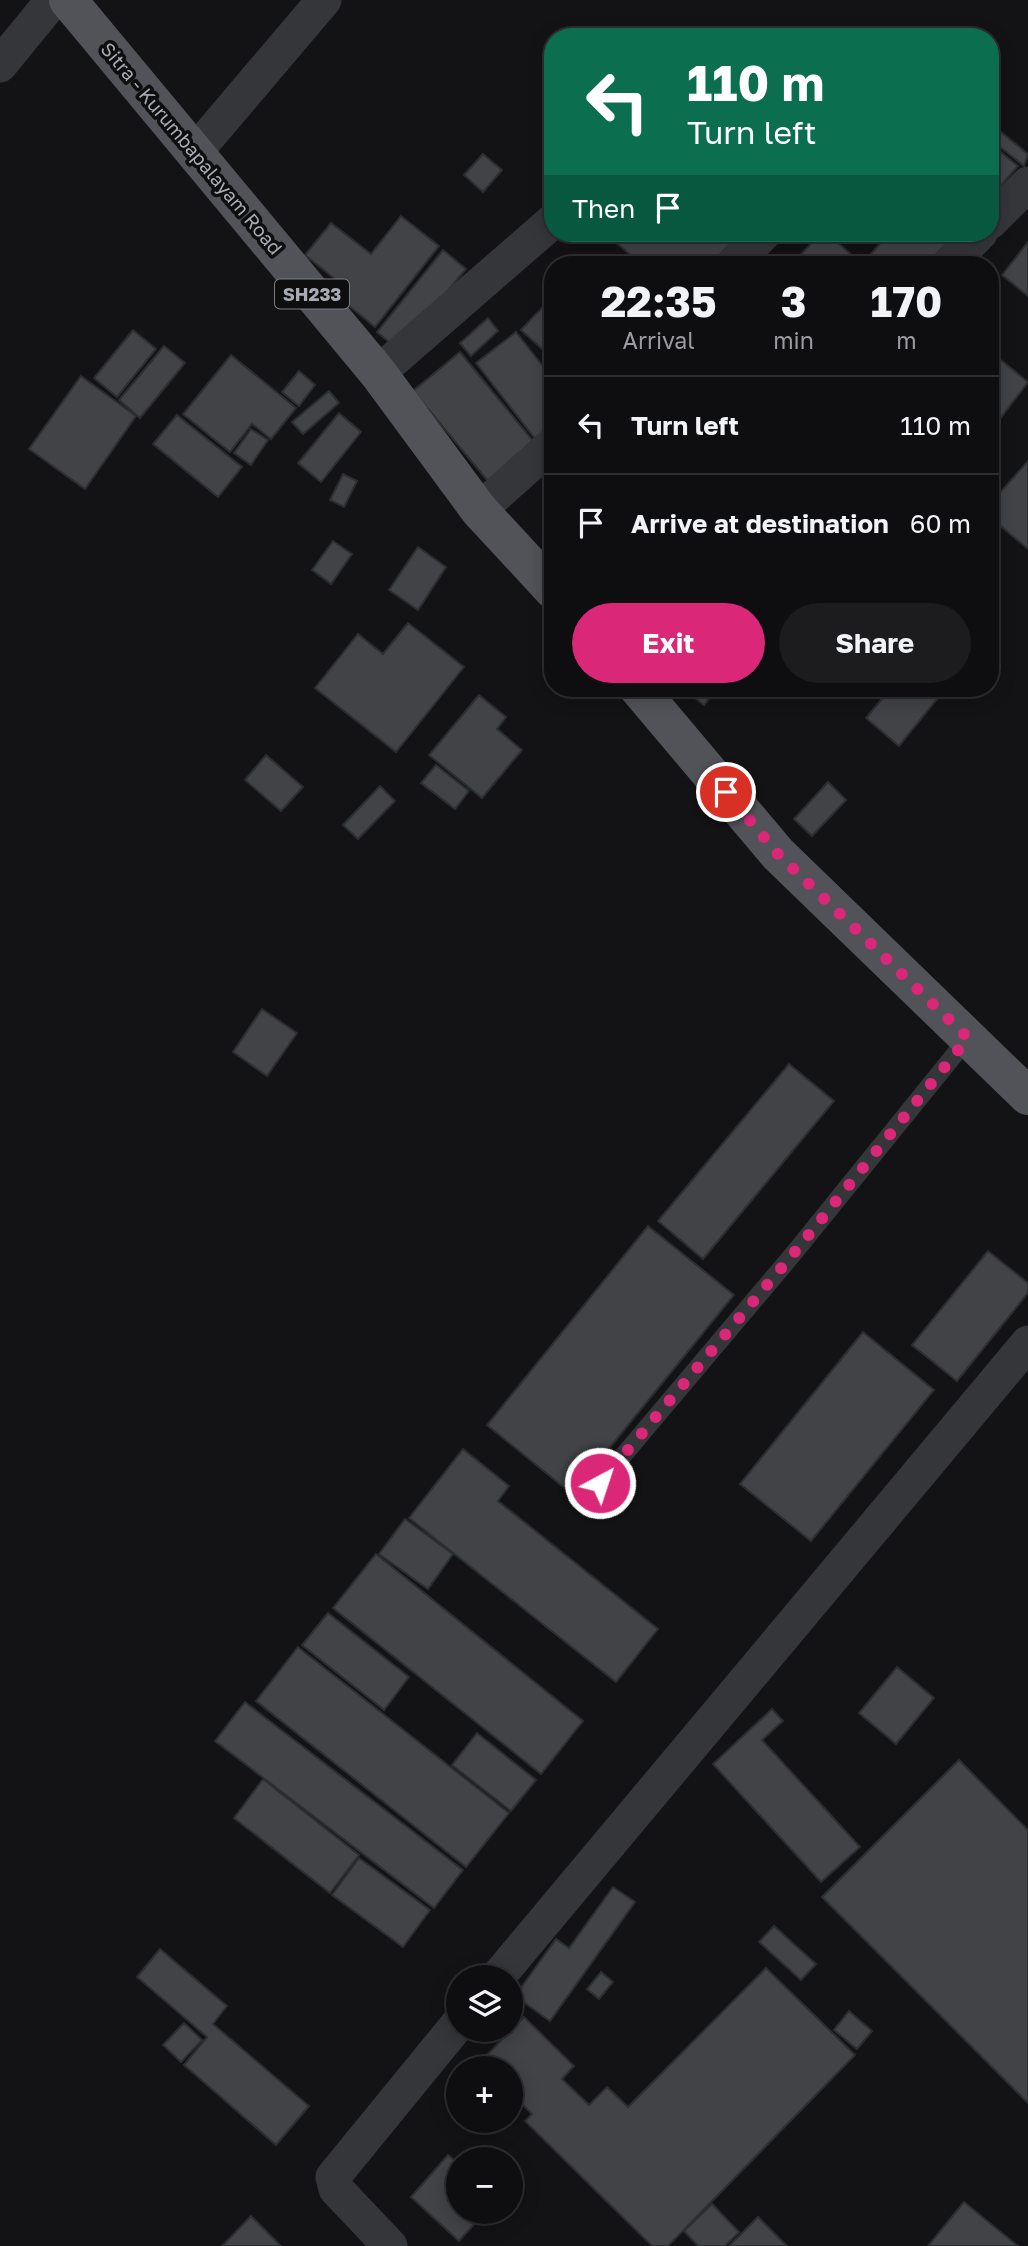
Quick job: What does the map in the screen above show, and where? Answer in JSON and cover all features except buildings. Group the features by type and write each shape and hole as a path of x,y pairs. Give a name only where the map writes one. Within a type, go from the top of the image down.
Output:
{"main road":[{"name":"Sitra - Kurumbapalayam Road","path":"68,0 378,373 479,510 544,580"},
{"path":"646,697 778,854 1028,1096"}],"street":[{"path":"0,65 53,0"},
{"path":"195,152 324,0"},
{"path":"999,213 1028,184"},
{"path":"378,373 544,229"},
{"path":"741,256 755,242"},
{"path":"957,256 971,242"},
{"path":"479,510 544,452"},
{"path":"508,1965 1028,1343"},
{"path":"390,2246 336,2189 333,2177 446,2039"}],"lane":[{"path":"600,1483 794,1253 968,1038"}],"route":[{"path":"600,1483 794,1253 968,1038 778,854 726,792"}]}
